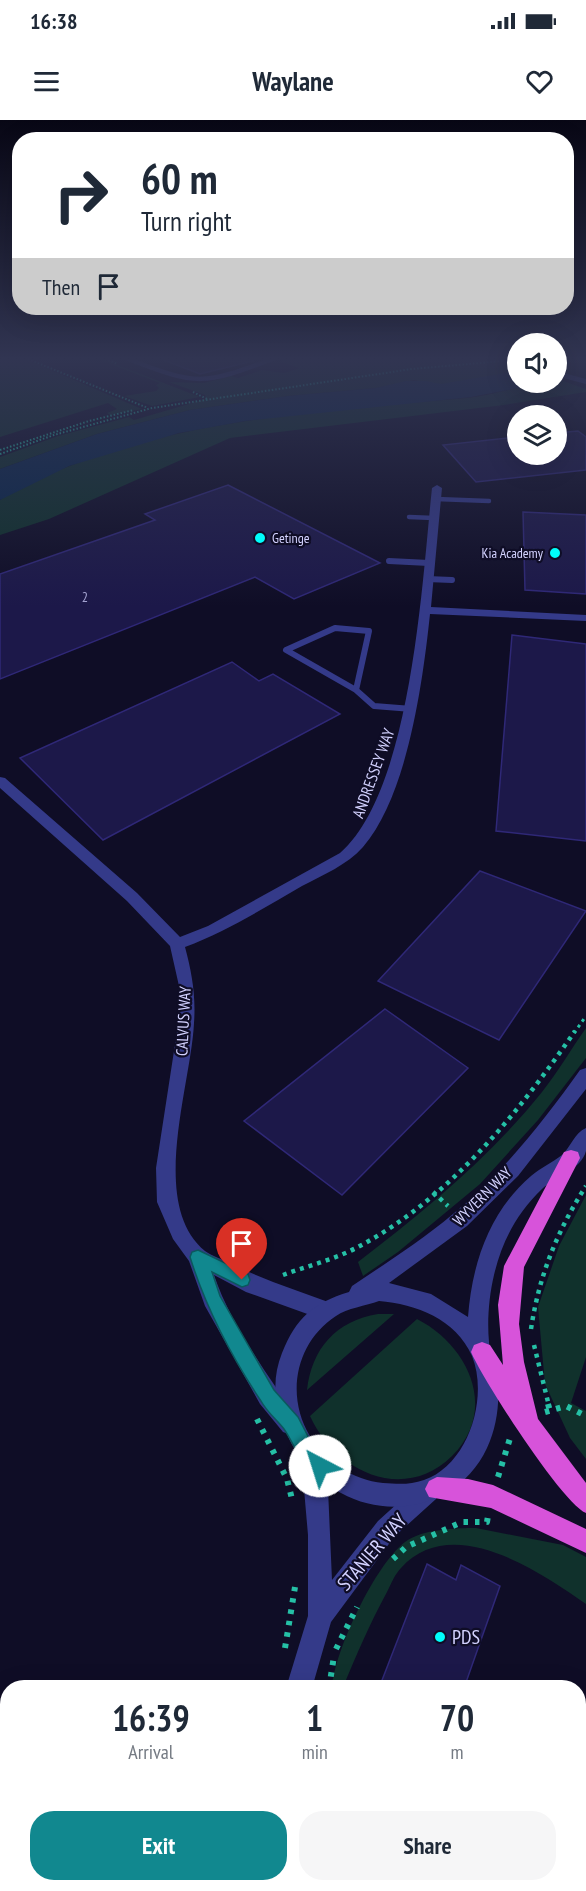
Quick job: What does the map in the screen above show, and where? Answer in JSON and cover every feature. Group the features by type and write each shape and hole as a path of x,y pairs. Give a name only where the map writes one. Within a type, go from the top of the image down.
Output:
{"highway":[{"path":"527,1419 513,1369 507,1326 510,1283 514,1266 571,1158"},
{"path":"480,1349 527,1419 545,1451 586,1501"},
{"path":"433,1490 468,1491 493,1497 513,1504 586,1541"}],"street":[{"name":"ANDRESSEY WAY","path":"177,944 213,930 345,856 360,845 373,824 403,747 412,709 437,493"},
{"path":"424,610 586,618"},
{"path":"0,781 132,897 177,944"},
{"name":"CALVUS WAY","path":"177,944 187,986 186,1025 165,1168 167,1202 180,1233 198,1257"},
{"name":"WYVERN WAY","path":"356,1295 461,1219 496,1184 579,1092 586,1075"},
{"name":"WYVERN WAY","path":"480,1349 477,1310 481,1274 500,1226 536,1183 571,1158 586,1136"},
{"path":"198,1257 253,1285 324,1310"},
{"path":"198,1257 216,1307 268,1396 291,1424 304,1447 320,1466 341,1481 367,1493 388,1497 433,1490 465,1465 484,1429 489,1397 480,1349 466,1329 434,1304 395,1292 356,1295 324,1310 303,1332 289,1359 285,1380 291,1424"},
{"name":"STANIER WAY","path":"301,1680 320,1616 320,1535 316,1489 304,1447"},
{"name":"STANIER WAY","path":"320,1616 386,1529 433,1490"}],"lane":[{"path":"437,493 489,501"},
{"path":"409,517 434,518"},
{"path":"389,561 429,563"},
{"path":"427,579 452,580"},
{"path":"356,690 369,631 335,628 286,650 356,690 374,706 412,709"}],"path":[{"path":"0,452 29,442"},
{"path":"253,1285 267,1269 281,1276 355,1248 405,1217 489,1140 562,1051 586,1016"},
{"path":"550,1411 531,1330 536,1292 552,1243 586,1186"},
{"path":"390,1561 406,1547 462,1522 487,1522 514,1427 527,1419 566,1406 586,1416"},
{"path":"256,1416 287,1479 294,1508"},
{"path":"283,1657 296,1582"},
{"path":"330,1680 335,1649 363,1597"}],"green space":[{"path":"42,442 76,442 0,469 0,457"},
{"path":"148,442 222,442 49,519 0,535 0,500 61,470 116,450"},
{"path":"586,1028 586,1058 538,1120 480,1184 398,1252 363,1276 358,1262 455,1183 500,1139 554,1077"},
{"path":"586,1195 586,1357 571,1403 586,1411 586,1459 570,1438 545,1384 538,1307 559,1246"},
{"path":"378,1314 394,1314 307,1390 314,1361 329,1339 350,1323"},
{"path":"417,1319 435,1330 451,1345 463,1361 471,1380 475,1399 474,1418 466,1438 452,1456 433,1470 413,1478 392,1479 372,1475 353,1465 336,1452 321,1435 310,1416"},
{"path":"476,1528 563,1545 586,1557 586,1604 520,1563 470,1546 445,1545 422,1552 401,1568 369,1627 346,1680 333,1680 340,1652 358,1609 393,1553 405,1542 420,1534 449,1529"}],"water":[{"path":"76,442 150,442 69,466 0,500 0,469"}],"building":[{"path":"507,442 507,465 567,465 567,442 586,442 586,470 476,482 443,445"},
{"path":"228,485 380,563 294,599 255,577 0,679 0,574 155,520 145,514"},
{"name":"Kia Academy","path":"523,512 586,515 586,594 525,590"},
{"path":"512,635 586,644 586,841 496,831"},
{"path":"232,662 259,681 273,674 340,714 103,840 20,758"},
{"path":"480,871 586,911 499,1040 378,981"},
{"path":"385,1009 468,1068 342,1195 244,1121"},
{"name":"PDS","path":"427,1564 456,1580 461,1565 500,1586 467,1680 382,1680"}],"place":[{"name":"Getinge","path":"260,538"},
{"name":"Kia Academy","path":"555,553"},
{"name":"PDS","path":"440,1637"}],"route":[{"path":"242,1280 198,1257 212,1299 268,1396 320,1466"}]}
